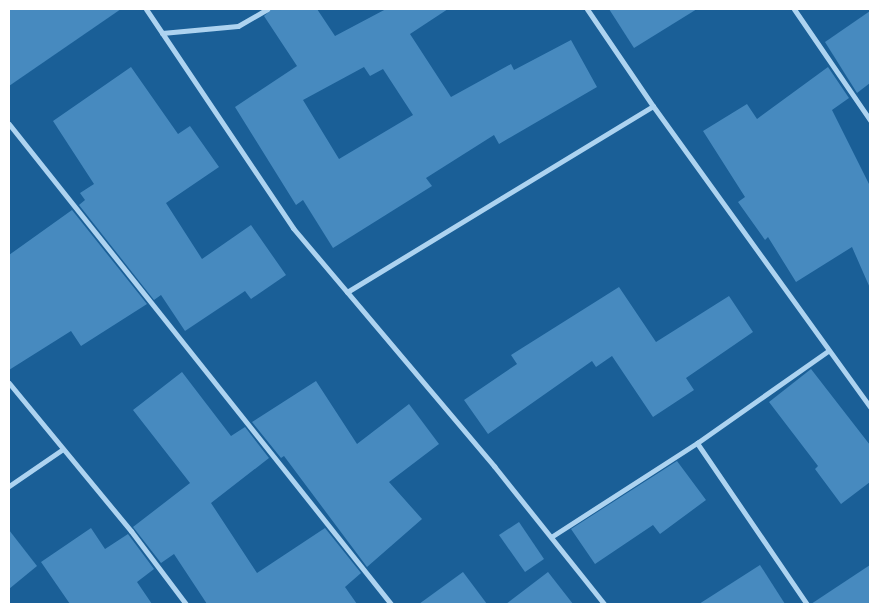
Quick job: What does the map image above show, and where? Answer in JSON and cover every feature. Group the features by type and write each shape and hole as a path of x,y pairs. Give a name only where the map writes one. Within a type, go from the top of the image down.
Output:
{"street":[{"path":"146,9 293,228 551,537 604,604"},
{"path":"162,33 238,26 268,9"},
{"path":"587,9 653,106 870,407"},
{"path":"794,9 870,120"},
{"path":"347,292 653,106"},
{"path":"9,124 391,604"},
{"path":"551,537 697,443 828,351"},
{"path":"9,383 186,604"},
{"path":"697,443 807,604"},
{"path":"9,486 63,449"}],"building":[{"path":"9,9 121,9 9,86"},
{"path":"272,9 317,9 335,36 386,9 448,9 410,34 451,97 511,64 514,70 571,40 597,87 499,144 494,135 426,178 432,186 333,248 303,200 296,205 235,107 297,66 264,16","holes":["364,67 370,76 383,69 413,115 339,159 303,100"]},
{"path":"609,9 697,9 634,48"},
{"path":"870,11 870,83 857,93 825,42"},
{"path":"131,67 178,134 190,126 219,167 166,203 202,259 251,225 286,275 251,299 245,291 185,331 161,295 154,300 79,205 85,200 80,193 94,184 53,121"},
{"path":"828,67 849,98 832,110 870,186 870,288 852,247 796,282 768,237 765,240 738,202 745,197 703,131 747,104 757,119"},
{"path":"72,210 147,304 81,346 71,331 9,370 9,255"},
{"path":"619,287 656,342 729,296 753,332 686,378 694,390 653,417 612,356 596,367 592,361 488,434 464,400 517,364 511,355"},
{"path":"811,369 870,445 870,482 841,504 815,469 818,466 769,402"},
{"path":"182,372 231,436 245,427 269,458 211,503 257,573 325,528 361,573 345,587 357,604 207,604 174,554 161,563 133,527 190,483 133,410"},
{"path":"316,381 357,444 409,404 439,444 389,482 422,519 367,567 284,456 281,458 252,422"},
{"path":"677,461 706,500 660,534 653,525 595,564 571,529"},
{"path":"519,522 544,559 525,572 499,535"},
{"path":"91,528 105,549 128,534 154,569 137,582 152,604 70,604 41,562"},
{"path":"9,530 37,566 9,589"},
{"path":"760,565 785,604 699,604"},
{"path":"870,565 870,604 811,604"},
{"path":"463,572 487,604 419,604"},
{"path":"548,572 573,604 506,604"}]}
